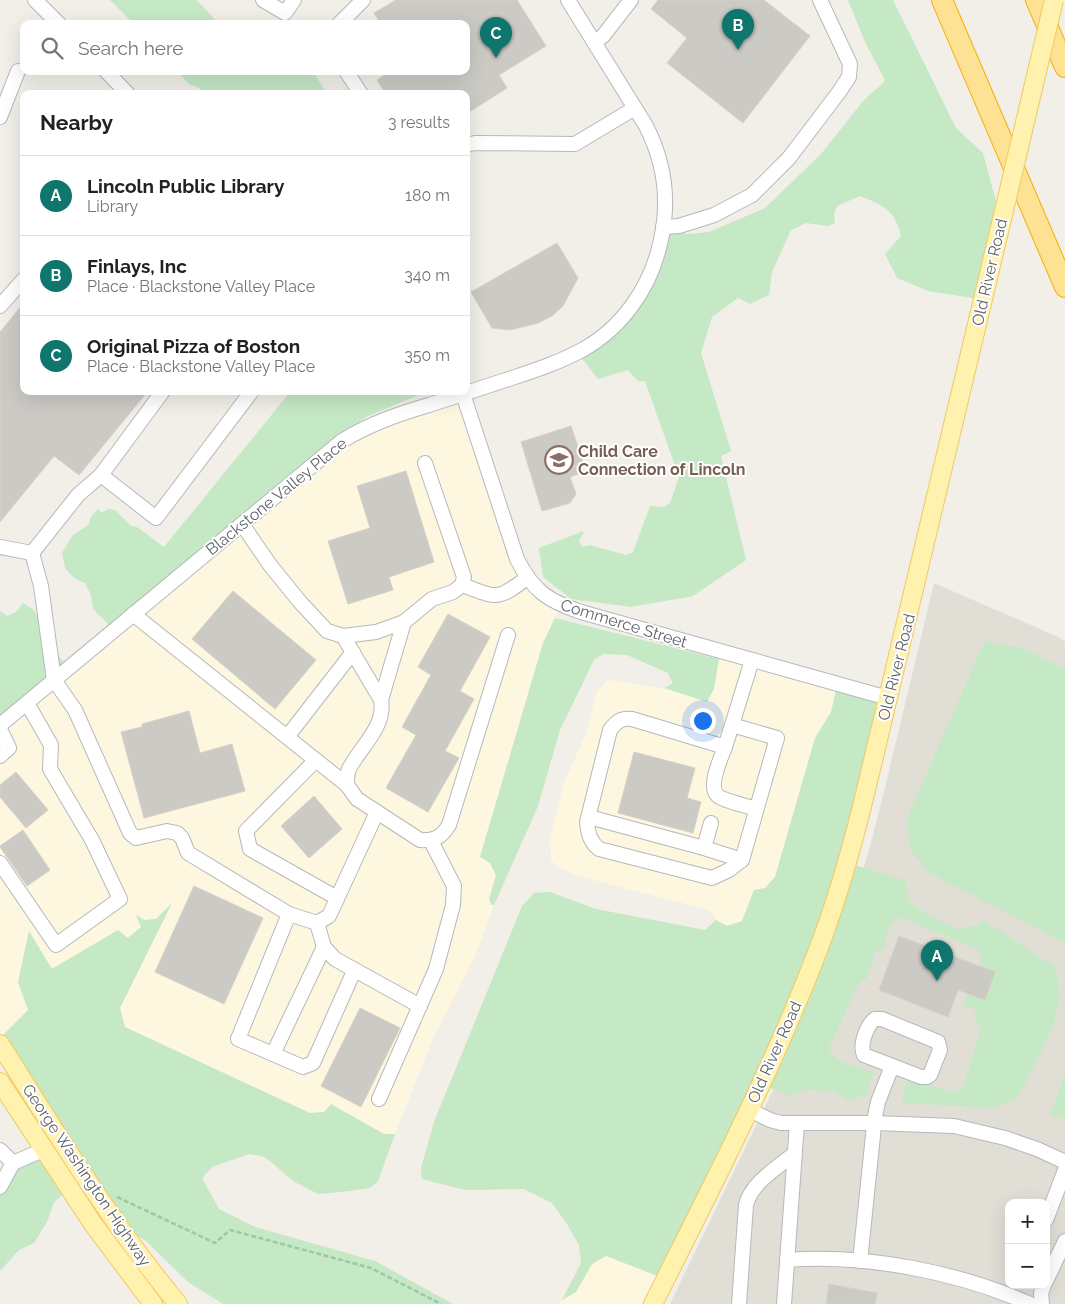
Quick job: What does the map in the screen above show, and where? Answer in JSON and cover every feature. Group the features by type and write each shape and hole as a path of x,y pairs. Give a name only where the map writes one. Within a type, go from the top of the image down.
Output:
{"highway":[{"path":"942,0 1065,287"},
{"path":"1036,0 1065,67"}],"main road":[{"name":"Old River Road","path":"653,1304 748,1110 795,1007 828,923 852,846 1054,0"},
{"name":"George Washington Highway","path":"0,1044 99,1199 144,1262 178,1304"},
{"name":"George Washington Highway","path":"0,1082 93,1224 153,1304"}],"street":[{"path":"35,0 55,20"},
{"path":"263,0 284,13 294,0"},
{"path":"343,20 363,0"},
{"name":"Blackstone Valley Place","path":"470,392 564,359 584,349 604,335 625,314 643,289 654,265 663,227 665,202 661,166 651,137 635,108 568,0"},
{"path":"594,42 603,36 631,0"},
{"path":"663,227 679,226 714,215 752,195 790,158 839,92 849,77 850,64 820,0"},
{"path":"0,117 18,71"},
{"path":"110,75 124,90"},
{"path":"349,75 358,90"},
{"path":"470,144 574,144 635,108"},
{"path":"0,306 20,284"},
{"path":"32,553 78,495 101,475 160,395"},
{"path":"101,475 156,518 249,395"},
{"name":"Blackstone Valley Place","path":"0,725 322,456 351,436 389,418 460,395"},
{"name":"Commerce Street","path":"463,395 512,547 527,578 541,594 565,607 888,698"},
{"path":"242,524 270,565 327,631 343,636 376,632 404,622 432,599 453,592 462,585 464,577 425,463"},
{"path":"0,547 32,553"},
{"path":"32,553 41,586 54,680 77,712 130,833 136,838 167,831 177,832 182,838 188,853 289,914 317,922 329,916 377,812"},
{"path":"462,585 492,596 506,594 527,578"},
{"path":"133,614 347,785 357,800 420,840 432,841 444,833 449,824 508,635"},
{"path":"381,700 404,622"},
{"path":"343,636 381,700 383,710 377,726 348,771 347,785"},
{"path":"287,737 353,652"},
{"path":"752,660 713,783 713,789 719,796 756,809"},
{"path":"0,863 56,945 120,899 92,840 50,769 51,745 27,703"},
{"path":"725,747 632,719 623,718 616,722 610,730 589,817 588,831 591,840 599,849 712,878 724,873 742,860 777,738 732,725"},
{"path":"0,729 9,748 0,756"},
{"path":"316,760 246,831 250,849 337,898"},
{"path":"589,817 742,860"},
{"path":"704,848 711,822"},
{"path":"379,1099 436,968 454,905 454,886 432,841"},
{"path":"289,914 238,1039 303,1067 313,1063 354,970"},
{"path":"317,922 324,947 335,959 420,1006"},
{"path":"273,1054 324,947"},
{"path":"875,1019 882,1019 935,1040 939,1044 940,1050 932,1071 927,1077 921,1077 892,1066 867,1057 862,1052 867,1031 875,1019"},
{"path":"860,1262 874,1123 878,1102 892,1066"},
{"path":"748,1110 776,1122 787,1124 937,1124 972,1129 1021,1143 1065,1162"},
{"path":"784,1304 797,1123"},
{"path":"0,1150 13,1163"},
{"path":"0,1188 13,1163 43,1150"},
{"path":"738,1304 746,1205 749,1195 756,1186 794,1154"},
{"path":"1050,1209 1065,1170"},
{"path":"1050,1273 1065,1241"},
{"path":"787,1260 820,1259 889,1265 1019,1292 1030,1304"},
{"path":"1042,1289 1042,1304"}],"path":[{"path":"116,1196 215,1243 230,1230 240,1232 371,1268 441,1304"}],"shaded area":[{"path":"460,395 522,579 560,605 543,643 480,856 490,863 496,875 489,899 491,905 494,905 476,954 431,1043 395,1134 384,1134 331,1105 324,1112 310,1113 125,1027 120,1008 171,905 156,919 144,920 137,916 141,927 127,938 118,930 51,969 29,931 18,981 28,1010 0,1038 0,721 360,430"},
{"path":"934,583 1065,641 1065,1304 670,1304 801,1032 848,916 868,854"},
{"path":"720,654 837,686 831,712 815,738 775,877 765,888 754,890 742,921 727,926 716,920 712,912 702,908 578,876 557,866 551,860 550,838 565,780 586,734 597,691 608,680 667,689 717,671"},
{"path":"606,1256 663,1278 651,1304 559,1304 562,1300 576,1292 592,1264"}],"green space":[{"path":"110,0 197,0 215,20 130,20"},
{"path":"848,0 893,0 956,128 983,153 998,209 979,299 928,291 897,278 885,254 901,236 895,220 887,210 875,202 860,196 837,206 834,214 835,223 828,226 806,223 791,230 772,272 769,295 750,304 738,298 712,317 701,353 731,451 721,456 746,560 693,596 631,607 571,599 543,577 539,548 584,531 579,541 582,547 590,545 626,555 633,552 650,506 664,507 670,503 679,477 645,381 638,381 628,370 598,379 577,352 622,314 644,277 658,231 690,234 709,232 765,208 821,154 864,100 883,83 885,80 865,42"},
{"path":"181,75 315,75 325,90 201,90 189,84"},
{"path":"288,395 418,395 366,417 112,628 93,609 91,595 85,583 74,578 65,568 62,553 73,535 88,525 92,515 98,509 102,513 108,509 115,510 131,526 137,527 164,547"},
{"path":"23,603 34,610 42,624 46,644 67,665 0,721 0,611 7,616 16,612"},
{"path":"555,618 719,659 714,689 707,702 665,688 673,683 668,673 627,655 603,654 594,660 560,730 538,806 494,905 492,905 489,899 496,875 490,863 480,857 543,643"},
{"path":"985,641 1022,648 1065,669 1065,943 928,872 910,849 907,818"},
{"path":"837,686 884,696 844,862 905,880 909,900 920,910 955,929 977,925 983,920 1056,967 1059,998 1057,1013 1048,1037 1019,1095 1014,1100 994,1108 903,1103 902,1096 908,1079 955,1092 962,1088 981,1027 975,1018 976,1011 972,1008 963,1008 982,958 978,949 902,918 895,919 888,928 883,949 875,952 867,978 859,983 829,1048 836,1058 874,1072 866,1095 848,1100 832,1091 805,1090 789,1096 759,1083 663,1278 606,1256 592,1264 576,1292 562,1300 581,1263 579,1245 552,1203 524,1189 465,1190 422,1179 421,1168 434,1122 522,906 534,893 550,892 596,909 705,930 716,920 727,926 742,921 754,890 765,888 775,877 815,738 831,712"},
{"path":"172,903 120,1008 125,1027 310,1113 324,1112 331,1104 384,1134 395,1134 378,1181 370,1188 318,1194 293,1181 262,1156 249,1154 212,1167 202,1178 219,1209 255,1227 375,1261 453,1304 223,1304 188,1282 145,1240 115,1226 0,1038 28,1010 18,982 29,931 52,969 118,930 128,938 141,927 136,915 144,920 156,919"},
{"path":"1065,1075 1065,1120 1050,1114"},
{"path":"37,1147 68,1190 54,1202 47,1222 34,1243 19,1250 0,1271 0,1187"}],"building":[{"path":"396,0 517,0 546,46 499,75 507,88 470,111 470,90 383,90 377,80 385,75 470,75 470,20 378,20 374,13"},
{"path":"658,0 764,0 810,36 743,123 667,63 687,38 651,9"},
{"path":"557,243 578,278 563,306 552,316 538,323 510,330 492,328 471,292"},
{"path":"20,308 20,395 145,395 79,475 54,456 0,522 0,332"},
{"path":"571,426 584,465 581,473 570,477 576,494 570,503 542,511 521,442"},
{"path":"406,471 434,562 389,577 393,590 348,604 328,541 370,528 357,486"},
{"path":"233,591 316,660 275,709 192,639"},
{"path":"448,614 490,637 460,691 474,699 445,751 459,758 428,812 386,788 416,735 402,727 431,675 418,667"},
{"path":"189,711 200,753 232,744 245,791 144,818 121,732"},
{"path":"634,752 695,768 687,798 701,802 693,833 618,813"},
{"path":"16,772 48,810 26,828 0,797 0,785"},
{"path":"314,796 342,829 309,858 281,826"},
{"path":"23,830 50,870 27,886 0,847"},
{"path":"194,886 263,918 224,1004 155,972"},
{"path":"899,936 995,972 985,1000 958,990 948,1017 879,990"},
{"path":"360,1008 400,1028 361,1107 321,1086"},
{"path":"829,1284 877,1293 875,1304 826,1304"}],"place":[{"name":"Finlays, Inc","path":"738,50"},
{"name":"Original Pizza of Boston","path":"496,58"},
{"name":"Child Care Connection of Lincoln","path":"559,460"},
{"name":"Lincoln Public Library","path":"937,981"}]}
